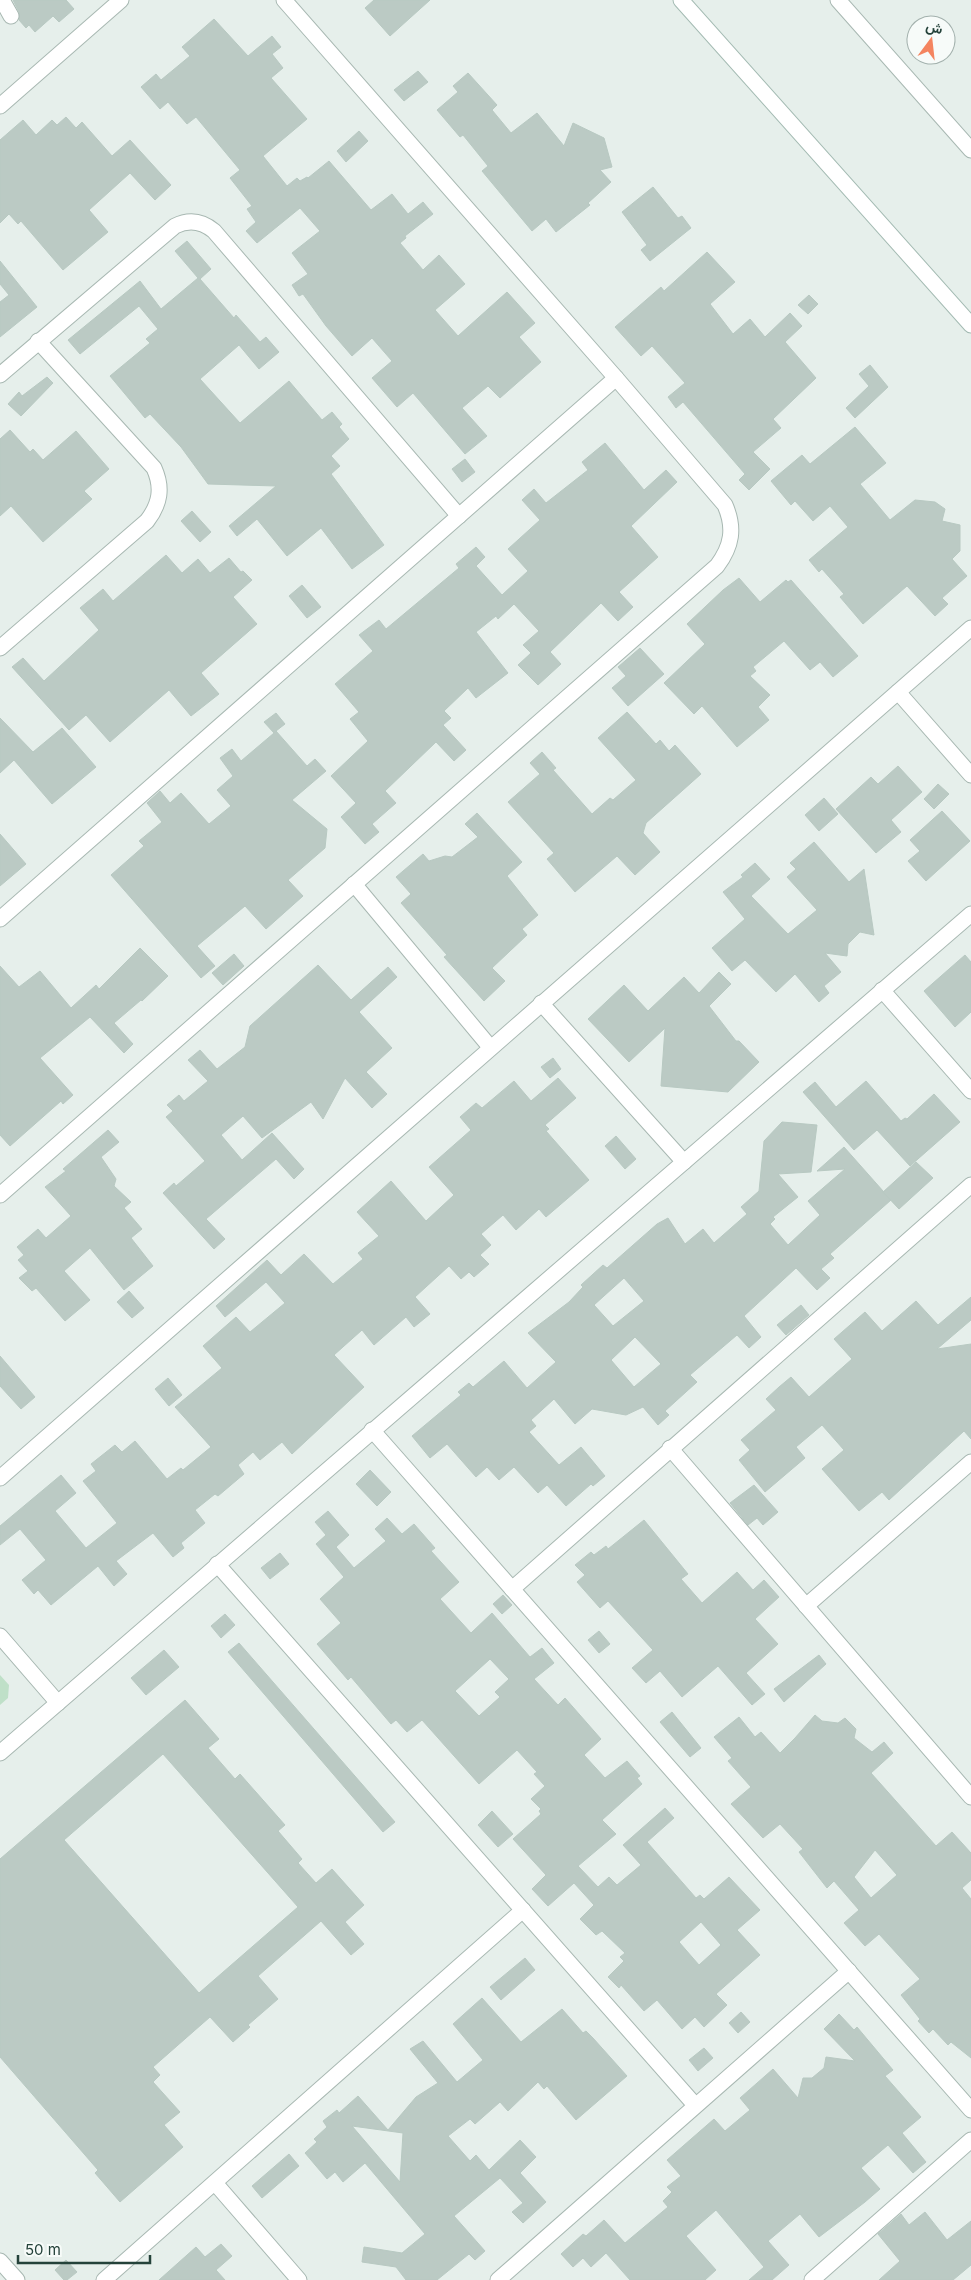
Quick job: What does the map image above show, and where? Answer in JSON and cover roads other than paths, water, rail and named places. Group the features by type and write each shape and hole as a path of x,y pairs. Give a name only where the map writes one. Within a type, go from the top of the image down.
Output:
{"street":[{"path":"2,0 11,16"},
{"path":"0,106 121,0"},
{"path":"0,1195 717,566 725,556 730,543 732,530 730,517 725,505 284,0"},
{"path":"681,0 971,325"},
{"path":"838,0 971,150"},
{"path":"0,375 175,226 189,221 203,223 214,231 459,516"},
{"path":"0,648 147,521 154,512 159,496 158,479 154,468 38,341"},
{"path":"0,919 616,378"},
{"path":"0,1478 490,1047 971,628"},
{"path":"898,692 971,775"},
{"path":"354,884 490,1047"},
{"path":"0,1753 971,914"},
{"path":"882,990 971,1091"},
{"path":"541,1003 684,1162"},
{"path":"512,1588 971,1184"},
{"path":"372,1430 971,2110"},
{"path":"670,1448 971,1797"},
{"path":"806,1606 968,1472"},
{"path":"217,1564 695,2105"},
{"path":"0,1636 58,1703"},
{"path":"104,2280 523,1910"},
{"path":"498,2280 849,1971"},
{"path":"812,2280 971,2140"},
{"path":"215,2183 299,2280"},
{"path":"0,2261 17,2280"}]}
